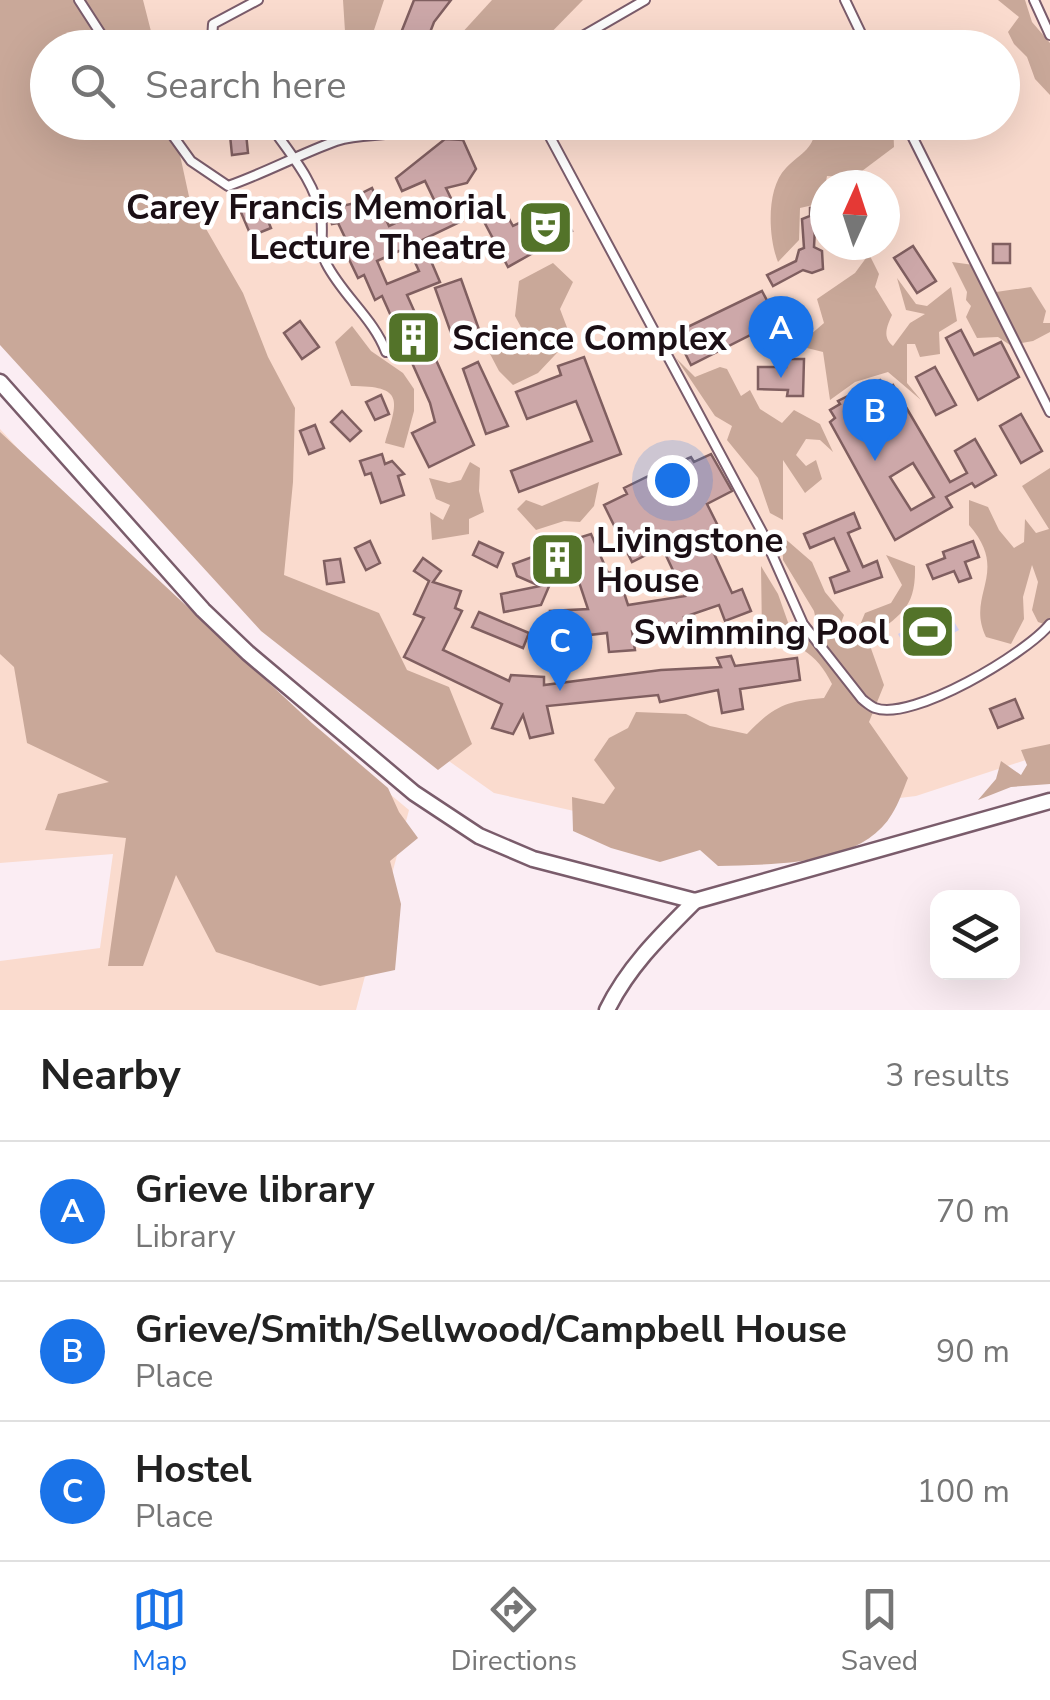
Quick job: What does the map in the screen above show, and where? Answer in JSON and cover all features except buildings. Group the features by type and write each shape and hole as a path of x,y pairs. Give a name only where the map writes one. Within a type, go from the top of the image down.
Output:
{"street":[{"path":"0,382 203,610 414,794 479,836 533,859 696,901"},
{"path":"607,1010 650,946 696,901 1050,800"}],"lane":[{"path":"79,0 98,30"},
{"path":"213,30 213,24 258,0"},
{"path":"594,30 646,0"},
{"path":"845,0 859,30"},
{"path":"1034,0 1050,35"},
{"path":"176,140 191,161 228,186 336,142 355,140"},
{"path":"280,140 312,189 321,215 324,260 353,306 380,335 386,352"},
{"path":"552,140 762,532 804,624 862,699 874,708 886,710 926,701 1012,657 1050,624"},
{"path":"915,140 1050,412"}],"shaded area":[{"path":"0,0 1050,0 1050,752 916,796 736,818 610,819 494,793 299,655 132,484 38,140 1020,140 1020,30 30,30 30,110"},
{"path":"0,0 143,0 151,30 30,30 30,140 177,140 190,201 243,293 268,357 295,408 284,575 379,613 407,670 449,687 472,744 438,770 261,631 0,345"},
{"path":"343,0 384,0 374,30 345,30"},
{"path":"492,0 583,0 554,30 465,30"},
{"path":"998,0 1025,0 1032,22 1050,43 1050,95 1035,79 1027,57 1020,50 1020,30 1009,30 1019,17"},
{"path":"812,140 894,140 894,147 863,170 810,170 810,206 800,208 799,240 778,262 772,240 772,200 780,177"},
{"path":"865,260 872,260 879,274 875,287 892,315 887,335 893,346 910,323 925,314 906,310 897,278 916,304 927,306 951,287 957,321 939,332 940,354 920,357 915,344 907,344 907,383 921,400 888,372 855,382 830,400 823,352 807,348 810,335 824,323 817,299 855,273"},
{"path":"952,262 981,266 996,292 1031,287 1046,311 1043,323 1050,323 1050,332 1033,341 1010,345 998,337 977,338 966,317 971,306 966,300 967,292"},
{"path":"553,263 573,282 560,309 571,338 538,373 513,385 499,371 489,352 503,347 531,355 529,342 515,316 519,281"},
{"path":"352,326 371,351 403,373 414,389 414,411 404,448 385,443 394,406 389,393 351,386 335,342"},
{"path":"676,358 695,377 720,367 727,369 741,396 750,390 760,409 782,423 794,410 820,424 833,452 820,440 806,439 796,455 806,466 816,460 822,479 805,493 783,460 783,520 770,513 758,478 727,440 732,426 715,416"},
{"path":"0,429 155,598 409,810 356,1010 0,1010 0,961 100,948 113,854 0,863"},
{"path":"0,432 312,723 388,788 418,838 390,861 401,904 395,970 320,986 216,952 176,875 143,966 108,966 126,838 45,830 58,794 109,782 27,743 14,667 0,654"},
{"path":"470,462 480,468 479,491 484,512 469,519 469,534 432,540 430,512 443,520 450,505 436,499 429,478 449,483 461,480"},
{"path":"1050,468 1050,626 1038,622 1032,610 1038,582 1032,565 1023,597 1024,619 1011,644 986,637 980,608 986,557 969,525 969,500 988,507 999,530 1014,548 1024,542 1025,519 1036,533 1049,529 1022,486"},
{"path":"599,482 594,506 580,522 564,521 536,530 517,509 526,500 542,506"},
{"path":"782,536 812,562 825,592 844,615 838,631 860,625 865,613 891,603 902,585 886,555 915,566 913,592 904,610 868,640 884,685 869,722 908,778 892,814 878,831 859,844 837,853 788,863 718,866 700,850 660,862 611,848 573,831 572,797 604,804 615,788 594,760 609,738 628,728 636,712 686,714 710,726 747,734 781,707 824,698 832,684 812,656 795,645 762,635 761,566 778,594 790,628 818,630 814,611 783,560"},
{"name":"Swimming Pool","path":"946,608 959,630 911,657 898,634"},
{"path":"1050,744 1050,784 1011,787 978,800 996,779 1001,761 1021,775 1027,765 1021,750"}],"place":[{"name":"Carey Francis Memorial Lecture Theatre","path":"545,227"},
{"name":"Science Complex","path":"413,338"},
{"name":"Grieve library","path":"781,378"},
{"name":"Grieve/Smith/Sellwood/Campbell House","path":"875,461"},
{"name":"Livingstone House","path":"557,560"},
{"name":"Swimming Pool","path":"928,632"},
{"name":"Hostel","path":"560,691"}]}
